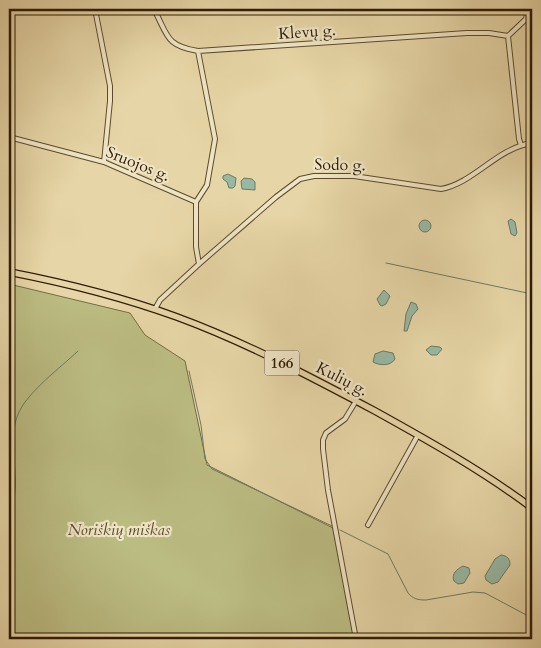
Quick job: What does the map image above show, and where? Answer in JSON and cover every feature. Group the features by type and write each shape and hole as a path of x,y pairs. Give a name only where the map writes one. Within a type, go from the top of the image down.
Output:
{"main road":[{"name":"Kulių g.","path":"9,272 84,288 155,309 261,352 356,401 467,463 496,481 532,508"}],"street":[{"path":"95,9 110,86 104,162"},
{"path":"154,9 172,42 184,49 198,52 215,139 207,185 196,202 196,247 199,264"},
{"path":"521,145 508,36 526,19 528,9"},
{"name":"Klevų g.","path":"198,52 467,33 489,33 508,36"},
{"name":"Sruojos g.","path":"9,137 104,162 196,202"},
{"name":"Sodo g.","path":"155,309 160,300 199,264 276,197 294,183 306,177 354,176 441,189 453,186 504,153 521,145 532,143"},
{"path":"356,401 345,419 326,433 323,448 328,490 356,639"},
{"path":"368,525 418,435"}],"green space":[{"name":"Noriškių miškas","path":"9,284 130,313 145,335 185,361 207,465 333,528 354,639 9,639"}],"shaded area":[{"path":"228,174 236,178 233,188 229,188 227,182 223,179 223,176"},
{"path":"244,178 252,179 255,182 255,190 242,189 241,181"},
{"path":"511,219 515,222 517,233 515,236 511,234 508,221"},
{"path":"425,220 431,226 425,232 419,226"},
{"path":"384,290 390,296 386,304 382,306 377,299"},
{"path":"411,302 416,304 418,309 412,316 407,331 404,331 406,314"},
{"path":"431,346 442,349 437,355 431,355 426,350"},
{"path":"383,351 393,353 395,359 385,365 373,362 375,354"},
{"path":"501,555 508,558 510,565 498,582 492,584 486,580 485,576 495,559"},
{"path":"463,566 469,568 470,573 464,583 458,584 454,581 453,576"}],"waterway":[{"path":"386,263 532,294"},
{"path":"9,513 15,489 13,437 19,412 37,388 78,351"},
{"path":"189,371 201,425 205,459 212,469 332,526"},
{"path":"340,530 388,554 408,593 414,598 426,600 473,592 485,593 532,618"}]}
